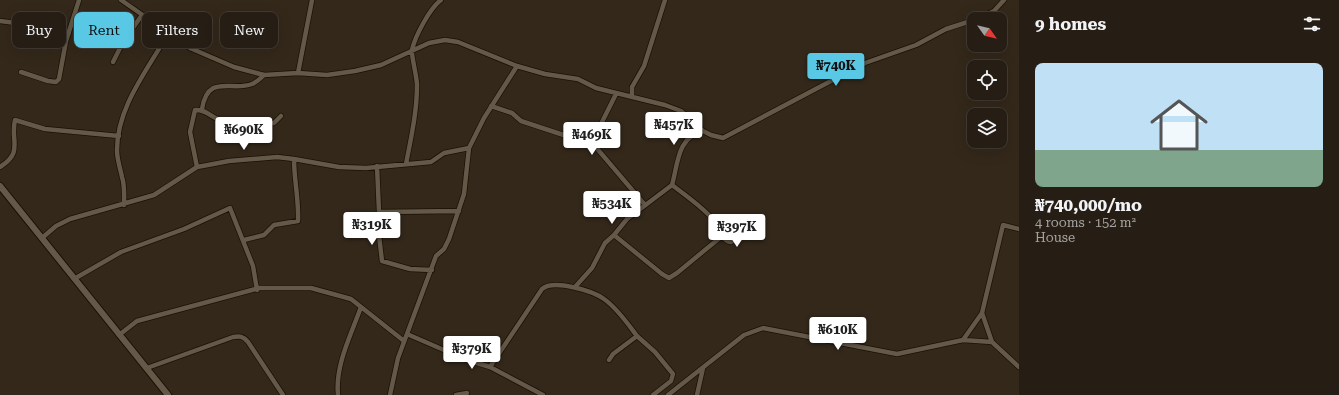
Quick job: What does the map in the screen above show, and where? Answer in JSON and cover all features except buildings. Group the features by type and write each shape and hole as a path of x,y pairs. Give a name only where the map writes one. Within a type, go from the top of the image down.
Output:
{"street":[{"path":"21,72 48,81 56,82 68,33 79,0"},
{"path":"113,62 123,42 142,15 121,0"},
{"path":"298,73 312,0"},
{"path":"406,164 416,117 417,102 416,69 412,51 420,31 433,7 441,0"},
{"path":"632,96 632,87 644,66 665,0"},
{"path":"992,12 1004,0"},
{"path":"0,21 39,26 68,33"},
{"path":"190,48 234,67 264,75 298,73 327,75 381,65 429,43 445,40 458,42 517,66 544,74 578,79 596,88 616,94 632,96 681,111 703,131 723,138 865,63 916,46 928,37 967,22"},
{"path":"124,204 123,177 118,162 119,136 124,114 134,90 159,48"},
{"path":"390,395 404,341 436,256 444,249 459,211 465,187 469,148 491,106 517,66"},
{"path":"202,109 203,101 211,89 216,86 250,85 258,82 264,75"},
{"path":"594,145 601,124 616,94"},
{"path":"491,106 512,113 521,121 594,145 645,205"},
{"path":"197,167 190,132 195,110 202,109 220,120 249,124 274,123 281,116"},
{"path":"0,167 13,157 15,151 15,120 45,129 119,136"},
{"path":"574,287 592,268 605,243 614,236 627,219 672,185 676,160 688,137 694,133 703,131"},
{"path":"42,238 56,226 70,219 154,195 197,167 250,159 294,159 339,168 366,168 431,162 444,153 469,148"},
{"path":"244,240 264,236 274,225 298,221 299,212 294,181 294,159"},
{"path":"377,166 379,212 378,227 382,261 410,268 432,270"},
{"path":"672,185 713,220 720,228 722,236 728,242 732,242 754,227 760,229"},
{"path":"0,186 74,280 168,395"},
{"path":"74,280 121,252 184,230 230,208 254,266 257,290"},
{"path":"379,212 425,213 459,211"},
{"path":"963,340 982,313 1003,225 1019,229"},
{"path":"614,236 669,278 722,236"},
{"path":"490,367 542,289 549,285 574,287 604,299 637,336 655,352 673,374 671,381 654,395"},
{"path":"119,335 137,321 257,290 311,288 351,300 404,341"},
{"path":"338,395 339,372 345,347 361,307"},
{"path":"982,313 992,342 1019,367"},
{"path":"668,395 675,393 702,368 744,335 763,328 897,354 963,340 992,342"},
{"path":"407,334 467,360 490,367 543,395"},
{"path":"147,368 233,336 240,336 248,342 283,395"},
{"path":"609,360 613,354 637,336"},
{"path":"697,395 702,368"},
{"path":"456,395 467,393"}]}
